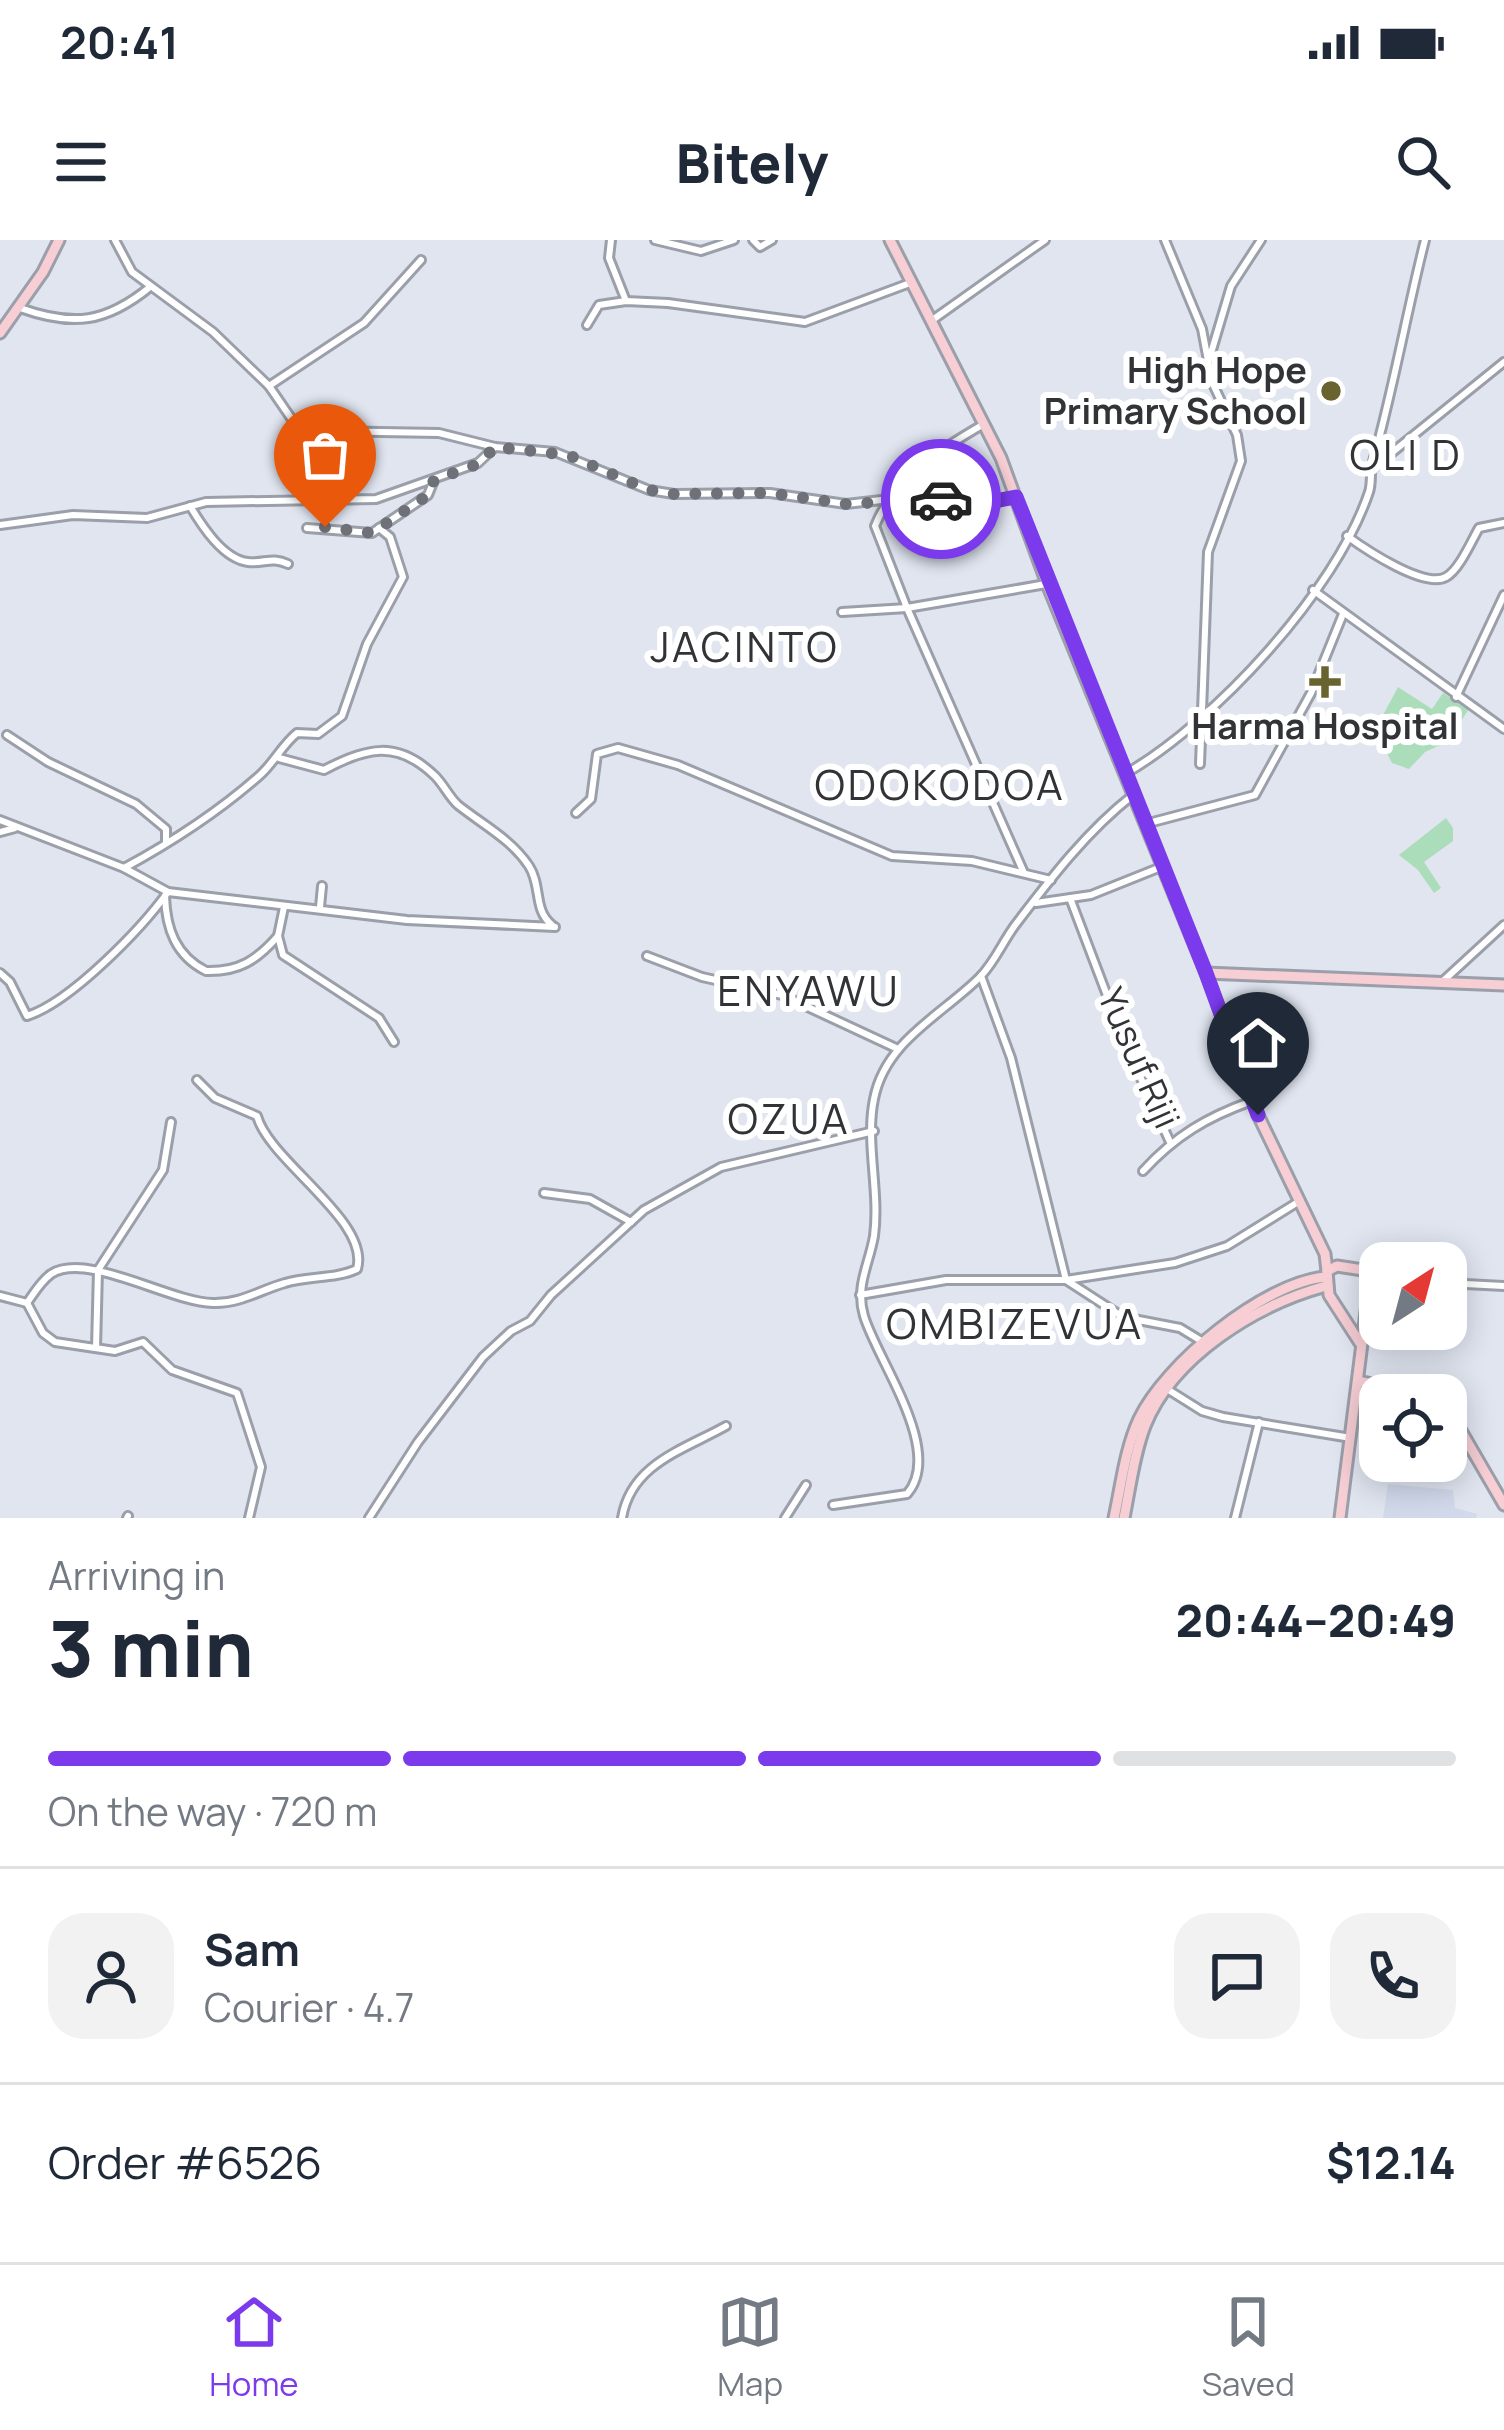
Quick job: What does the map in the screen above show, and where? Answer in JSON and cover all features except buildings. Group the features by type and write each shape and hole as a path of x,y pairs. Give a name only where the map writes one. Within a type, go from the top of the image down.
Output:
{"main road":[{"path":"0,333 59,240"},
{"path":"890,240 986,422 1206,973 1252,1101 1325,1254 1341,1315 1359,1342"},
{"path":"1206,973 1504,985"},
{"path":"1114,1518 1130,1443 1144,1408 1184,1358 1329,1275 1359,1275"},
{"path":"1341,1315 1359,1311"},
{"path":"1124,1518 1146,1425 1167,1389 1206,1345"},
{"path":"1340,1518 1360,1350"},
{"path":"1467,1442 1504,1505"}],"street":[{"path":"115,240 132,272 213,332 269,386 292,421 321,430 439,433 495,447 568,455 649,490 674,494 751,492 846,504 889,499 989,502 1016,497"},
{"path":"611,240 609,258 626,301"},
{"path":"655,240 701,251 734,240"},
{"path":"753,240 760,247 772,240"},
{"path":"932,321 1045,240"},
{"path":"1166,240 1202,329 1208,363 1237,435 1241,461 1208,553 1200,764"},
{"path":"1208,363 1231,286 1261,240"},
{"path":"1125,774 1201,722 1238,684 1313,590 1347,536 1372,487 1370,471 1387,422 1425,240"},
{"path":"269,386 332,349 364,323 421,260"},
{"path":"587,325 602,303 626,301 668,302 805,322 910,283"},
{"path":"20,308 82,322 125,308 151,287"},
{"path":"1370,471 1504,362"},
{"path":"986,422 946,446 889,499 875,526 1024,873"},
{"path":"0,525 73,515 147,518 206,502 250,504 325,497 356,501 478,464 495,447"},
{"path":"307,528 365,534 428,495 434,480"},
{"path":"190,506 204,529 234,556 288,564"},
{"path":"1347,536 1402,569 1439,580 1449,576 1479,528 1504,523"},
{"path":"124,868 166,843 279,758 297,733 328,729 348,706 367,644 404,577 390,538 380,528"},
{"path":"842,612 907,608 1047,584"},
{"path":"1313,590 1504,729"},
{"path":"1456,697 1504,595"},
{"path":"1145,824 1256,795 1311,693 1343,614"},
{"path":"7,735 60,769 150,813 166,829 166,843"},
{"path":"576,813 591,799 598,754 618,748 717,780 892,856 972,862 1051,880"},
{"path":"0,820 124,868 166,894 407,920 555,927 541,912 538,882 527,862 491,826 454,801 420,764 378,750 353,754 324,770 279,758"},
{"path":"833,1504 896,1498 911,1490 917,1471 908,1409 876,1344 860,1294 874,1235 873,1101 881,1075 898,1049 981,976 1051,880 1110,813 1133,795"},
{"path":"0,832 15,828"},
{"path":"1032,904 1115,887 1162,866"},
{"path":"320,907 322,886"},
{"path":"166,894 168,930 176,944 206,971 237,969 254,961 278,936"},
{"path":"0,973 10,982 27,1016 39,1012 91,972 166,894"},
{"name":"Yusuf Riji","path":"1070,898 1127,1048 1170,1142 1211,1116 1252,1101"},
{"path":"284,907 278,946 290,961 379,1018 394,1042"},
{"path":"1440,984 1504,925"},
{"path":"647,956 702,977 771,991 898,1049"},
{"path":"981,976 1011,1058 1066,1280 1123,1317 1180,1328 1206,1345"},
{"path":"27,1303 52,1274 67,1268 98,1270 170,1298 209,1303 251,1297 286,1282 352,1272 360,1264 348,1234 311,1183 266,1136 257,1116 214,1097 197,1080"},
{"path":"96,1348 98,1270 163,1169 171,1122"},
{"path":"369,1518 483,1357 511,1331 530,1322 550,1295 659,1200 721,1167 874,1131"},
{"path":"1143,1171 1170,1142"},
{"path":"544,1193 590,1199 631,1222"},
{"path":"860,1294 946,1280 1066,1280 1189,1259 1227,1246 1298,1202"},
{"path":"1467,1284 1504,1286"},
{"path":"0,1296 27,1303 47,1337 115,1351 143,1342 172,1370 237,1393 261,1467 249,1518"},
{"path":"1167,1389 1202,1411 1351,1438"},
{"path":"1235,1518 1259,1422"},
{"path":"622,1518 634,1482 681,1445 726,1426"},
{"path":"785,1518 806,1485"}],"shaded area":[{"path":"1388,1484 1453,1490 1455,1508 1477,1514 1476,1518 1383,1518"}],"green space":[{"path":"1398,687 1432,709 1443,693 1469,709 1447,742 1425,752 1409,769 1392,763 1375,730"},
{"path":"1446,818 1453,828 1453,841 1424,862 1441,888 1434,893 1418,870 1399,855"}],"way so far":[{"path":"325,527 372,533 428,495 434,480 478,464 495,447 568,455 649,490 674,494 770,493 846,504 941,499"}],"place":[{"name":"High Hope Primary School","path":"1331,391"},
{"name":"Harma Hospital","path":"1325,682"}],"district":[{"name":"OLI D","path":"1406,455"},
{"name":"JACINTO","path":"745,647"},
{"name":"ODOKODOA","path":"940,785"},
{"name":"ENYAWU","path":"809,991"},
{"name":"OZUA","path":"789,1119"},
{"name":"OMBIZEVUA","path":"1015,1324"}],"route":[{"path":"941,499 989,502 1016,497 1258,1115"}]}
